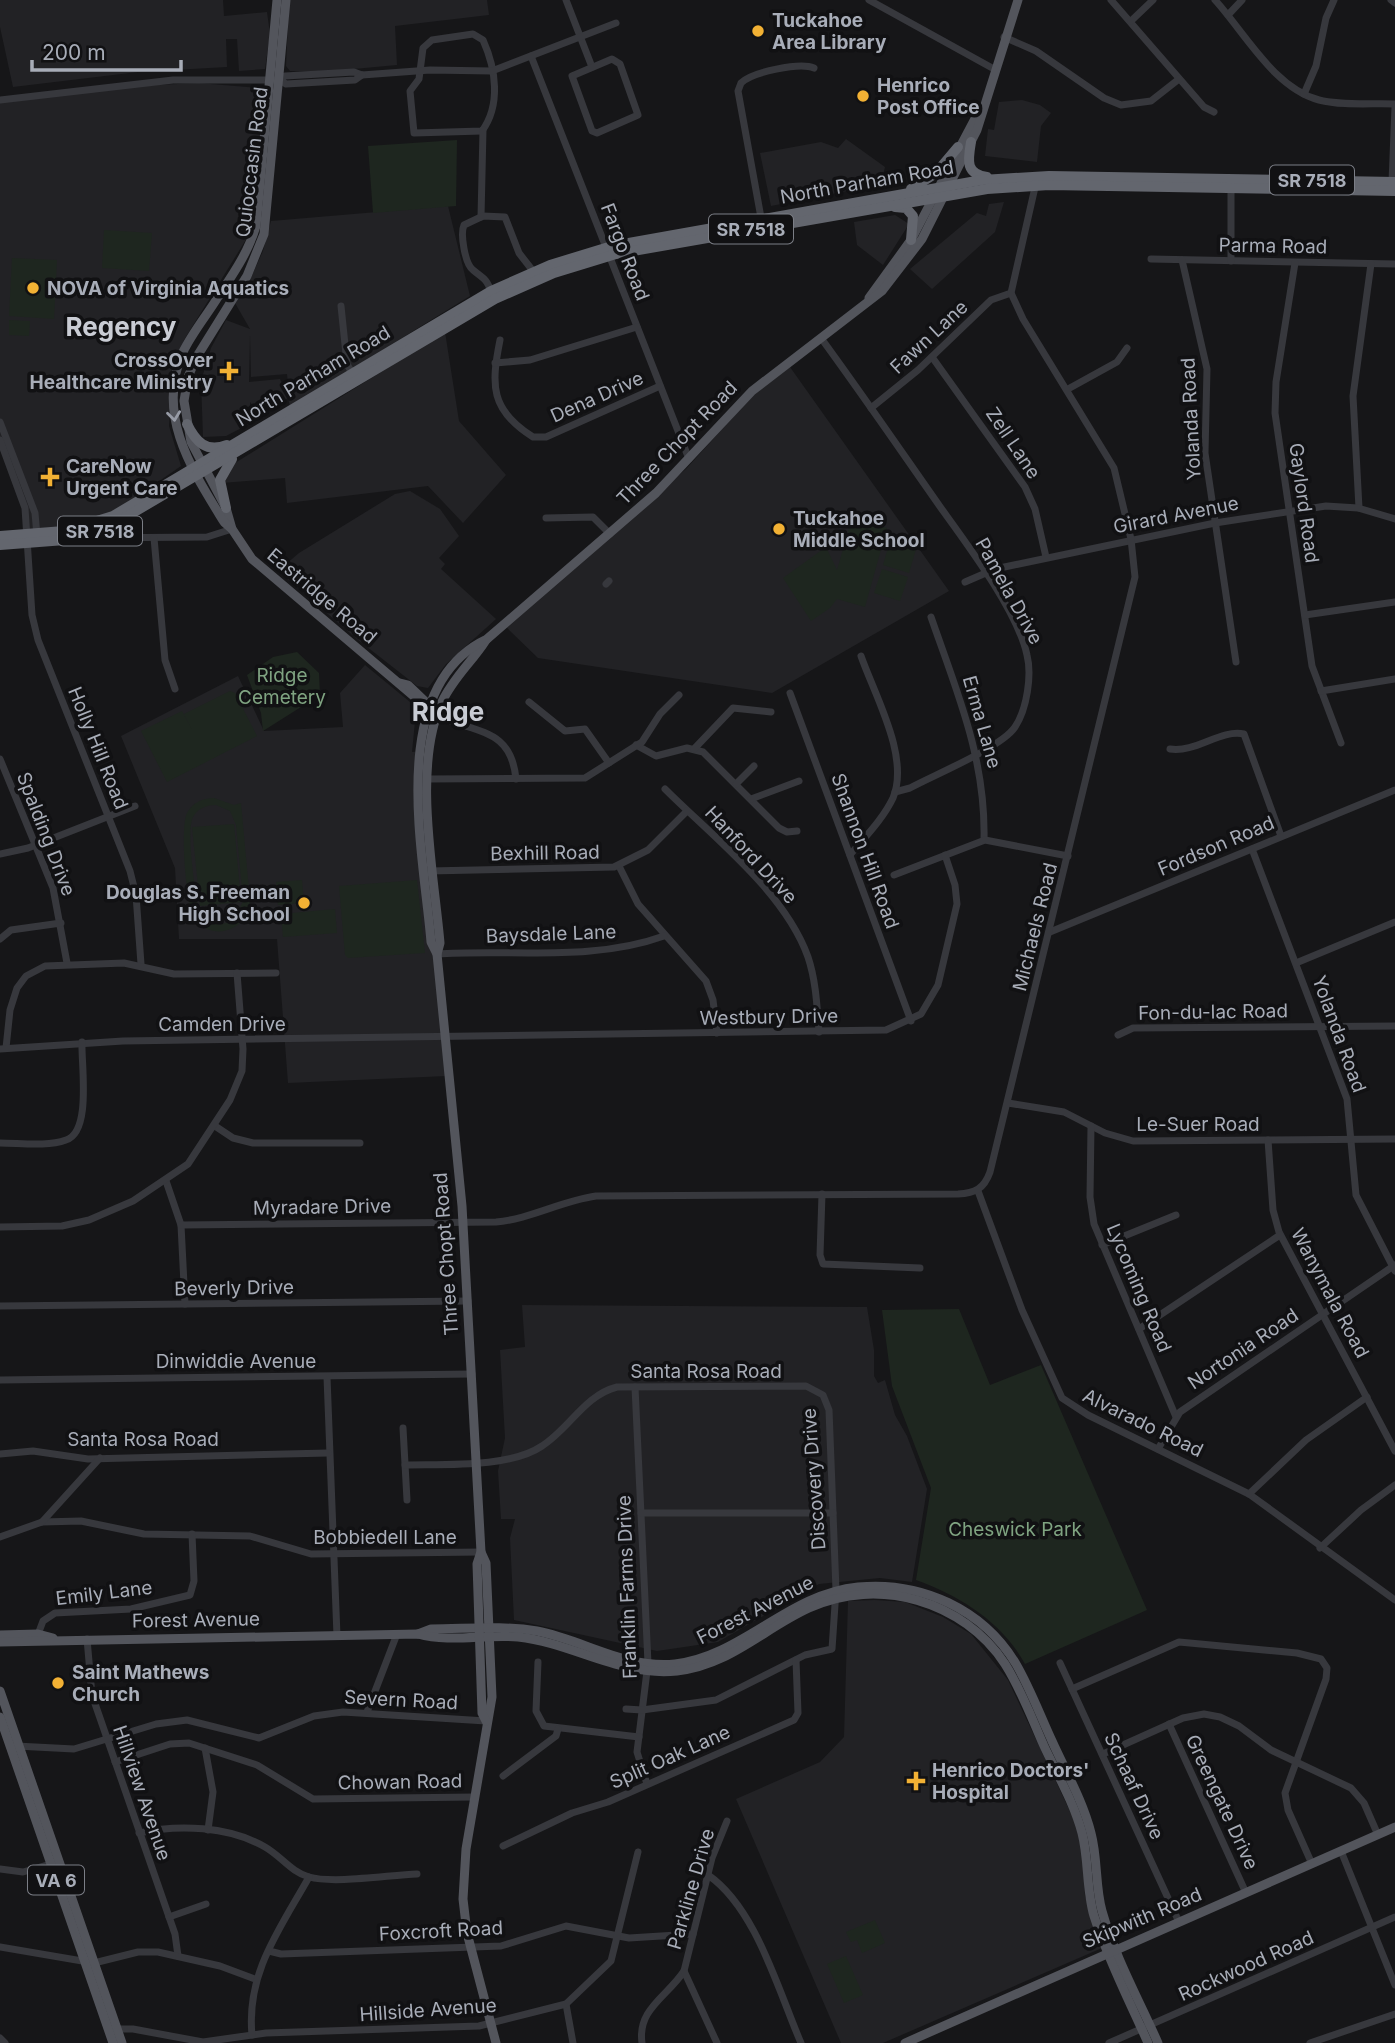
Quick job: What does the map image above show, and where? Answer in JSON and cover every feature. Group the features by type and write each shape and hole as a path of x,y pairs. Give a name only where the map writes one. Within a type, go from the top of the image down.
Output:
{"highway":[{"path":"971,142 967,162 972,172 996,178"},
{"path":"903,193 936,173 958,147"},
{"name":"North Parham Road","path":"762,223 861,209 996,178 1036,181 1394,186"},
{"name":"North Parham Road","path":"200,471 246,437 354,377 533,271 608,251 762,223 903,193 1036,181"},
{"path":"861,209 906,208 914,219 911,240"},
{"name":"North Parham Road","path":"493,295 608,251"},
{"name":"North Parham Road","path":"0,536 77,538 114,524 167,490 235,454 354,377"},
{"path":"187,425 197,442 211,448 246,437"},
{"path":"226,508 220,480 235,454"},
{"name":"North Parham Road","path":"0,545 103,520 167,490"}],"main road":[{"name":"Quioccasin Road","path":"200,471 187,425 185,394 192,365 247,276 264,234 275,80 277,0"},
{"name":"Quioccasin Road","path":"200,471 175,425 175,379 185,348 252,241 259,211 286,0"},
{"name":"Three Chopt Road","path":"864,305 911,240 971,142 1018,0"},
{"name":"Three Chopt Road","path":"429,871 418,785 420,745 443,679 464,653 487,639 610,534 689,459 751,391 883,291 903,267 941,190 958,147 982,107"},
{"name":"Eastridge Road","path":"200,471 226,508 232,529"},
{"name":"Eastridge Road","path":"200,471 224,522 264,571 432,710"},
{"name":"Three Chopt Road","path":"487,639 432,710 426,779 431,942 437,954 463,1221 481,1552 477,1564 492,1697 474,1797 463,1882 471,1947 496,2043"},
{"path":"420,745 419,713 408,690 427,691 443,679"},
{"name":"Forest Avenue","path":"0,1635 58,1639 337,1636 418,1634 431,1629 540,1641 611,1664 648,1667 710,1655 796,1605 836,1594 884,1594 927,1602 964,1622 998,1654 1013,1677 1078,1821 1086,1855 1093,1914 1112,1949 1146,2026 1158,2043"},
{"name":"Forest Avenue","path":"0,1642 37,1637"},
{"name":"VA 6","path":"0,1691 14,1745 89,1962 113,2029 122,2043"},
{"name":"VA 6","path":"0,1717 14,1745"},
{"name":"Skipwith Road","path":"905,2043 1112,1949 1395,1827"},
{"name":"Forest Avenue","path":"1146,2026 1148,2043"},
{"name":"VA 6","path":"113,2029 113,2043"}],"street":[{"path":"869,0 994,69"},
{"path":"1111,0 1204,107 1214,112"},
{"path":"1131,21 1153,0"},
{"path":"1216,0 1279,75 1304,94 1326,101 1395,105 1394,186"},
{"path":"1228,15 1242,0"},
{"path":"1304,94 1316,66 1326,18 1334,0"},
{"path":"564,1 592,67"},
{"path":"0,100 173,80 275,80 285,76 354,72 362,75 420,70 492,71 616,23"},
{"path":"481,217 483,130 495,106 492,71 484,43 473,34 429,41 420,51 418,82 410,91 413,132 483,130"},
{"path":"1004,37 1035,51 1104,98 1121,105 1151,101 1180,79"},
{"name":"Fargo Road","path":"531,56 689,459"},
{"path":"617,60 638,112 637,117 600,132 592,131 572,78 592,67 617,60"},
{"path":"762,223 738,91 741,83 753,75 776,72 797,64 814,68"},
{"path":"1011,293 1036,181"},
{"path":"1231,183 1231,261"},
{"path":"493,295 484,275 472,269 462,232 464,225 481,217 505,217 519,253 533,271"},
{"name":"Parma Road","path":"1151,259 1395,264"},
{"name":"Yolanda Road","path":"1182,260 1207,369 1205,440 1236,662"},
{"name":"Gaylord Road","path":"1295,262 1275,398 1312,666 1341,743"},
{"path":"1359,508 1353,389 1371,264"},
{"name":"Fawn Lane","path":"871,408 932,357 992,300 1011,293"},
{"name":"Michaels Road","path":"978,1191 990,1172 1008,1103 1133,593 1136,567 1114,468 1068,388 1023,319 1011,293"},
{"path":"341,306 347,364 354,377"},
{"path":"495,363 530,360 636,327"},
{"name":"Pamela Drive","path":"821,338 985,573 1025,647 1028,680 1016,726 1004,737 976,754 910,788 895,792"},
{"name":"Dena Drive","path":"500,340 493,388 496,398 527,433 536,438 546,437 660,386"},
{"path":"1068,388 1117,362 1127,348"},
{"name":"Zell Lane","path":"932,357 1025,487 1035,509 1046,558"},
{"name":"Holly Hill Road","path":"0,422 35,513 31,537 32,615 38,640 134,885 141,964"},
{"name":"Holly Hill Road","path":"0,440 25,508 31,537"},
{"path":"0,469 11,469"},
{"name":"Girard Avenue","path":"965,582 985,573 1131,539 1336,505 1359,508 1395,519"},
{"path":"546,518 593,517 610,534"},
{"path":"77,538 207,537 232,529"},
{"path":"154,538 165,660 175,689"},
{"path":"1305,615 1395,602"},
{"name":"Erma Lane","path":"931,617 968,719 984,793 984,840"},
{"path":"850,855 881,817 895,792 899,770 897,753 861,656"},
{"path":"1321,691 1395,678"},
{"name":"Shannon Hill Road","path":"790,693 911,1021"},
{"path":"426,779 585,778 647,736 660,713 679,695"},
{"path":"528,702 565,731 585,729 609,763"},
{"path":"636,745 656,756 694,748 733,708 771,712"},
{"path":"432,710 502,741 513,757 516,779"},
{"path":"1170,749 1184,751 1235,733 1244,734 1281,836"},
{"path":"694,748 710,757 783,831 797,831"},
{"name":"Spalding Drive","path":"0,759 53,888 67,963"},
{"path":"736,784 754,766"},
{"path":"751,799 799,781"},
{"name":"Hanford Drive","path":"665,789 772,896 790,920 813,975 819,1032"},
{"name":"Fordson Road","path":"1050,932 1395,790"},
{"path":"0,854 35,846 135,806"},
{"name":"Bexhill Road","path":"429,871 619,866 648,850 687,811"},
{"path":"894,875 984,840 1010,842 1068,856"},
{"name":"Yolanda Road","path":"1252,849 1347,1099 1356,1195 1394,1268"},
{"path":"911,1021 926,1010 935,994 956,912 957,893 945,855"},
{"path":"619,866 631,894 664,936 685,954 706,981 713,1000 717,1033"},
{"path":"1296,963 1395,922"},
{"path":"0,939 12,930 61,923"},
{"name":"Baysdale Lane","path":"437,954 610,950 639,945 664,936"},
{"path":"3,1048 10,1010 20,983 38,969 67,963 141,964 174,974 275,973"},
{"path":"0,1227 62,1226 89,1220 125,1205 166,1181 188,1164 215,1126 239,1080 243,1040 237,973"},
{"name":"Westbury Drive","path":"444,1036 886,1030 911,1021"},
{"name":"Fon-du-lac Road","path":"1118,1035 1133,1028 1395,1026"},
{"name":"Camden Drive","path":"3,1048 82,1042 444,1036"},
{"path":"0,1143 62,1142 76,1133 82,1116 82,1042"},
{"name":"Le-Suer Road","path":"1008,1103 1064,1112 1091,1126 1133,1141 1395,1139"},
{"path":"215,1126 240,1141 253,1143 360,1143"},
{"name":"Lycoming Road","path":"1091,1126 1091,1209 1101,1245 1176,1417"},
{"name":"Wanymala Road","path":"1268,1140 1273,1210 1280,1235 1395,1451"},
{"path":"166,1181 181,1225 185,1304"},
{"path":"463,1221 512,1220 596,1196 950,1194 978,1191"},
{"name":"Alvarado Road","path":"978,1191 1022,1310 1057,1391 1075,1409 1249,1494 1395,1600"},
{"path":"822,1194 820,1260 827,1267 920,1268"},
{"path":"1101,1245 1176,1215"},
{"name":"Myradare Drive","path":"181,1225 463,1221"},
{"path":"1139,1329 1280,1235"},
{"name":"Nortonia Road","path":"1158,1449 1176,1417 1394,1268"},
{"name":"Beverly Drive","path":"0,1306 468,1301"},
{"name":"Dinwiddie Avenue","path":"0,1380 472,1374"},
{"path":"327,1377 337,1636"},
{"name":"Santa Rosa Road","path":"405,1465 516,1459 533,1452 554,1437 597,1395 617,1387 806,1387 821,1393"},
{"name":"Franklin Farms Drive","path":"635,1387 648,1667 638,1761 647,1784"},
{"name":"Discovery Drive","path":"796,1660 832,1649 836,1594 829,1410 821,1393"},
{"path":"1249,1494 1306,1440 1367,1397"},
{"path":"403,1428 407,1500"},
{"name":"Santa Rosa Road","path":"0,1454 26,1451 100,1458 328,1453"},
{"path":"0,1537 42,1522 100,1458"},
{"path":"1320,1548 1361,1510 1395,1486"},
{"path":"641,1513 833,1513"},
{"name":"Bobbiedell Lane","path":"42,1522 63,1519 144,1534 250,1536 298,1552 481,1552"},
{"name":"Emily Lane","path":"37,1637 43,1620 55,1613 131,1609 191,1593 194,1581 192,1534"},
{"path":"367,1712 397,1634"},
{"name":"Hillview Avenue","path":"87,1639 90,1685 111,1739 115,1762 169,1917 178,1956"},
{"path":"1072,1689 1179,1642 1317,1657 1326,1664 1322,1695 1286,1788 1286,1804 1312,1864"},
{"path":"626,1709 642,1710 716,1700 796,1660"},
{"name":"Split Oak Lane","path":"503,1846 572,1813 590,1809 794,1720 798,1713 796,1660"},
{"path":"538,1662 537,1714 544,1726 639,1737"},
{"name":"Schaaf Drive","path":"1060,1663 1179,1922"},
{"name":"Severn Road","path":"14,1745 60,1750 111,1739 164,1722 187,1720 259,1738 314,1716 367,1712 486,1721"},
{"path":"1103,1754 1195,1715 1220,1717 1239,1726 1271,1750 1353,1789 1364,1803 1378,1835"},
{"name":"Greengate Drive","path":"1169,1724 1246,1893"},
{"path":"503,1776 556,1736 558,1729"},
{"name":"Chowan Road","path":"115,1762 170,1744 189,1743 257,1765 309,1798 474,1797"},
{"path":"205,1748 213,1792 208,1830"},
{"name":"Parkline Drive","path":"717,2043 684,1971 708,1875 727,1821"},
{"path":"139,1833 169,1827 208,1830 265,1847 296,1872 309,1877 417,1874"},
{"path":"1341,1851 1374,1926 1395,1985"},
{"name":"Hillside Avenue","path":"113,2029 203,2042 252,2035 491,2025 566,2004 607,1968 619,1937 638,1852"},
{"path":"0,1869 23,1872 55,1862"},
{"path":"708,1875 731,1894 748,1918 802,2043"},
{"path":"252,2035 250,2006 255,1979 309,1877"},
{"path":"169,1917 206,1904"},
{"name":"Rockwood Road","path":"1109,2043 1395,1917"},
{"name":"Foxcroft Road","path":"269,1951 281,1954 513,1944 566,1926 619,1937 649,1939 693,1934"},
{"path":"0,1948 89,1962 138,1952 178,1956 255,1979"},
{"path":"642,2043 641,2026 645,2016 684,1971"},
{"path":"566,2004 573,2043"},
{"path":"1310,2043 1395,2014"},
{"path":"0,2038 5,2043"}],"shaded area":[{"path":"0,0 223,0 224,16 267,12 270,34 265,69 239,71 237,39 226,39 227,67 138,72 13,87 0,27"},
{"path":"289,0 487,0 489,15 395,26 397,65 321,72 290,71 286,66"},
{"path":"199,83 260,88 264,95 255,211 250,233 184,340 173,369 169,426 181,466 103,520 24,535 22,507 0,448 0,100 112,87"},
{"path":"1022,100 1040,105 1051,113 1041,126 1037,162 985,156 988,129 994,130 999,102"},
{"path":"846,139 885,167 882,180 877,185 771,206 760,153 821,142 838,148"},
{"path":"1004,202 995,232 932,289 910,269 977,213 986,216 989,204"},
{"path":"448,206 470,296 290,407 288,398 260,414 250,402 251,423 226,436 203,437 201,381 211,348 226,320 250,329 235,303 248,284 263,251 271,221","holes":["250,335 251,377 287,374 289,397 280,379 249,382"]},
{"path":"895,215 909,224 883,265 857,245 854,222"},
{"path":"445,332 459,421 506,475 463,523 428,486 287,503 285,478 222,483 235,463"},
{"name":"Tuckahoe Middle School","path":"790,367 949,591 772,693 538,658 504,625 686,469 753,395"},
{"path":"410,491 440,509 459,536 439,558 445,564 441,569 496,619 446,664 428,688 417,686 278,571 299,553 395,494"},
{"name":"Douglas S. Freeman High School","path":"365,665 410,702 416,711 412,752 422,751 421,773 447,1076 288,1083 277,939 179,939 175,868 121,736 238,676 264,731 343,727 340,693"},
{"path":"522,1305 867,1307 874,1350 874,1376 878,1383 885,1380 895,1415 907,1436 927,1489 912,1582 880,1578 819,1584 718,1642 657,1651 514,1620 510,1538 515,1519 501,1519 498,1471 505,1438 500,1350 525,1347"},
{"name":"Henrico Doctors' Hospital","path":"848,1601 905,1602 943,1617 971,1634 1008,1680 1076,1824 1083,1856 1085,1896 1102,1948 883,2043 841,2043 736,1799 820,1762 844,1737"}],"green space":[{"path":"457,140 456,206 373,213 368,146"},
{"path":"104,230 152,233 149,271 102,268"},
{"name":"NOVA of Virginia Aquatics","path":"12,258 57,260 54,319 9,316"},
{"path":"9,320 30,321 29,336 9,335"},
{"path":"852,518 887,528 865,607 837,599 830,608 811,621 783,578 826,547 837,570"},
{"path":"890,541 916,549 909,573 883,565"},
{"path":"882,569 908,577 900,601 874,593"},
{"name":"Ridge Cemetery","path":"297,652 319,673 320,695 263,731 261,713 247,675 273,657"},
{"path":"230,691 235,693 257,736 167,782 141,731 182,711 192,730 184,714"},
{"path":"214,798 234,805 241,803 252,922 246,922 244,919 231,929 223,931 208,930 196,920 190,904 186,877 184,832 187,813 202,800","holes":["216,805 230,811 236,825 243,901 235,919 220,925 206,919 199,910 190,835 193,817 200,809"]},
{"path":"234,824 241,902 200,906 192,827"},
{"path":"302,880 304,903 278,905 276,882"},
{"path":"417,880 425,953 348,958 345,955 339,886"},
{"path":"335,909 337,933 283,937 281,914"},
{"name":"Cheswick Park","path":"959,1309 990,1385 1041,1365 1147,1610 1025,1664 1004,1635 978,1612 948,1594 916,1580 931,1488 892,1386 882,1310"},
{"path":"875,1920 885,1943 862,1953 857,1940 851,1942 846,1932"},
{"path":"846,1956 863,1995 844,2003 827,1964"}],"place":[{"name":"Tuckahoe Area Library","path":"758,31"},
{"name":"Henrico Post Office","path":"863,96"},
{"name":"NOVA of Virginia Aquatics","path":"33,288"},
{"name":"CrossOver Healthcare Ministry","path":"229,371"},
{"name":"CareNow Urgent Care","path":"50,477"},
{"name":"Tuckahoe Middle School","path":"779,529"},
{"name":"Douglas S. Freeman High School","path":"304,903"},
{"name":"Saint Mathews Church","path":"58,1683"},
{"name":"Henrico Doctors' Hospital","path":"916,1781"}],"district":[{"name":"Regency","path":"121,326"},
{"name":"Ridge","path":"448,711"}]}
